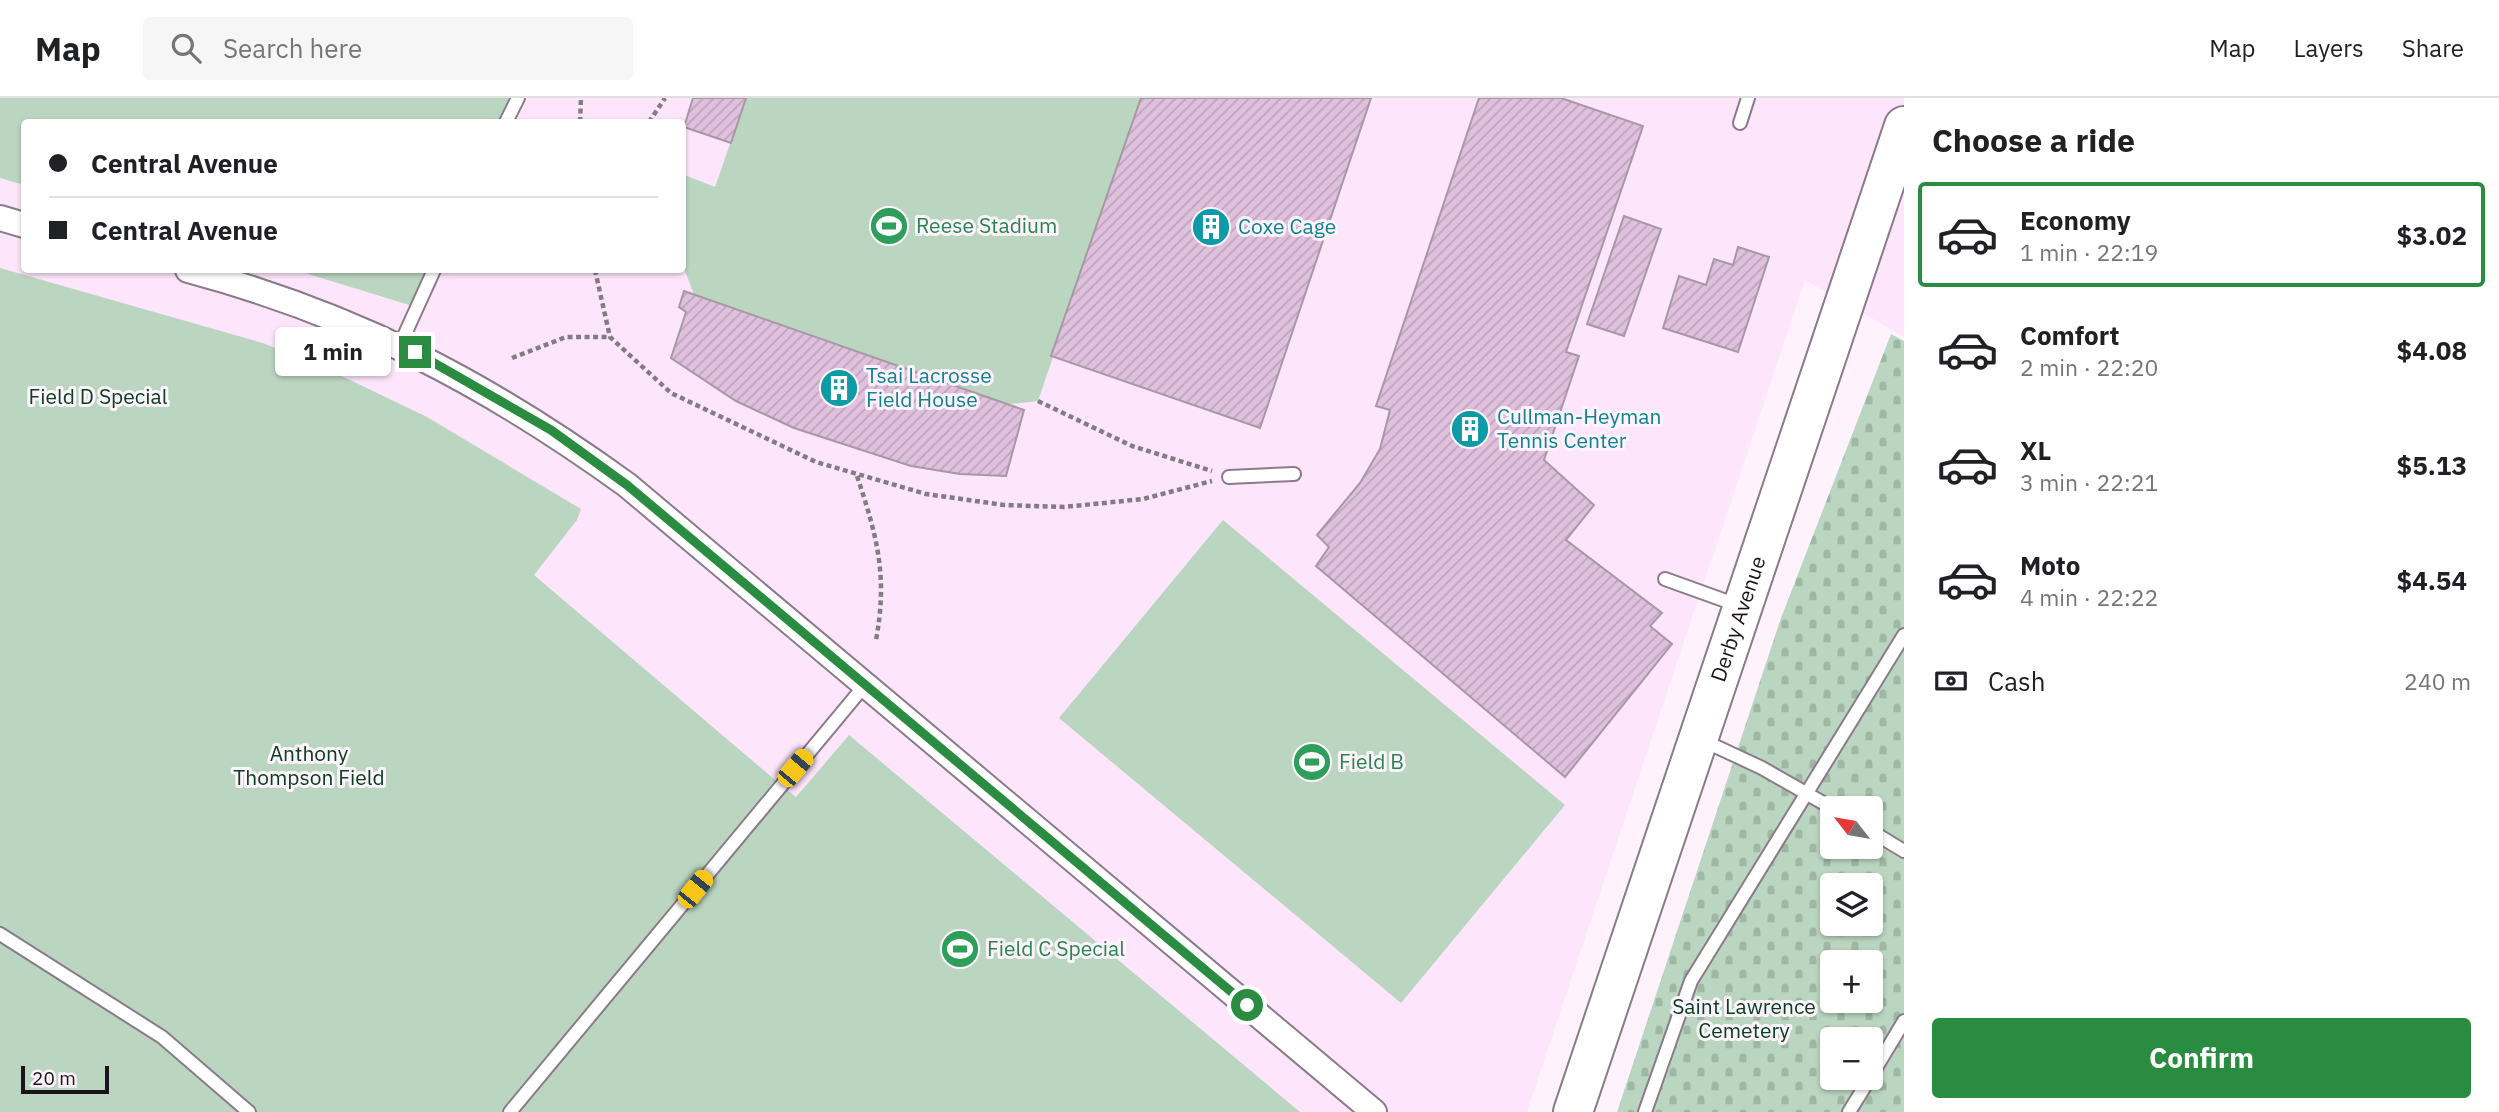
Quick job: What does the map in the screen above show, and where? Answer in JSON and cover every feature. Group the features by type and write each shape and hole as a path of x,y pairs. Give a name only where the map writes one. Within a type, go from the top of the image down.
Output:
{"highway":[{"name":"Derby Avenue","path":"1573,1112 1904,126"}],"street":[{"path":"0,218 21,224"},
{"path":"198,273 254,289 353,324 400,345 551,430 627,485 1374,1112"}],"lane":[{"path":"508,119 518,98"},
{"path":"1740,123 1748,98"},
{"path":"400,345 433,273"},
{"path":"1230,477 1294,474"},
{"path":"1665,579 1743,607"},
{"path":"1645,1112 1691,981 1904,635"},
{"path":"510,1112 865,685"},
{"path":"1699,738 1820,801"},
{"path":"1883,838 1904,851"},
{"path":"0,934 162,1037 249,1112"},
{"path":"1883,1056 1904,1021"},
{"path":"1849,1112 1862,1090"}],"path":[{"path":"580,98 580,119"},
{"path":"651,119 665,98"},
{"path":"597,273 610,337 671,393 697,408 816,462 857,476 939,496 1004,505 1064,507 1143,499 1230,477"},
{"path":"512,358 566,337 610,337"},
{"path":"1038,401 1132,446 1230,477"},
{"path":"857,476 875,529 881,559 883,604 876,640"}],"shaded area":[{"path":"0,98 1904,98 1904,337 1805,280 1527,1112 0,1112"}],"green space":[{"path":"0,98 513,98 502,119 21,119 21,184 0,178"},
{"name":"Reese Stadium","path":"746,98 1141,98 1038,401 993,406 695,297 686,273 686,176 715,187"},
{"name":"Anthony Thompson Field","path":"0,268 263,343 348,379 427,417 581,509 577,520 534,575 781,785 796,797 849,735 1300,1112 0,1112"},
{"path":"305,273 433,273 416,307"},
{"name":"Saint Lawrence Cemetery","path":"1891,334 1904,341 1904,1112 1617,1112 1781,618"},
{"name":"Field B","path":"1223,520 1565,805 1401,1003 1059,718"}],"building":[{"path":"693,98 746,98 731,143 686,128"},
{"name":"Coxe Cage","path":"1141,98 1371,98 1260,428 1051,356"},
{"name":"Cullman-Heyman Tennis Center","path":"1479,98 1561,98 1643,126 1566,352 1579,356 1544,460 1594,505 1566,540 1662,613 1650,626 1672,644 1565,777 1316,566 1329,547 1317,535 1360,483 1380,449 1390,410 1376,406"},
{"path":"1624,216 1661,229 1624,336 1587,324"},
{"path":"1738,247 1769,257 1738,352 1663,328 1679,276 1706,285 1714,259 1733,265"},
{"name":"Tsai Lacrosse Field House","path":"684,291 1024,410 1006,476 960,474 911,466 794,428 736,401 671,358 686,312 679,307"}],"place":[{"name":"Reese Stadium","path":"889,226"},
{"name":"Coxe Cage","path":"1211,227"},
{"name":"Tsai Lacrosse Field House","path":"839,388"},
{"name":"Cullman-Heyman Tennis Center","path":"1470,429"},
{"name":"Field B","path":"1312,762"},
{"name":"Field C Special","path":"960,949"}],"route":[{"path":"415,352 551,430 627,485 1247,1005"}],"park label":[{"name":"Field D Special","path":"98,397"}]}
